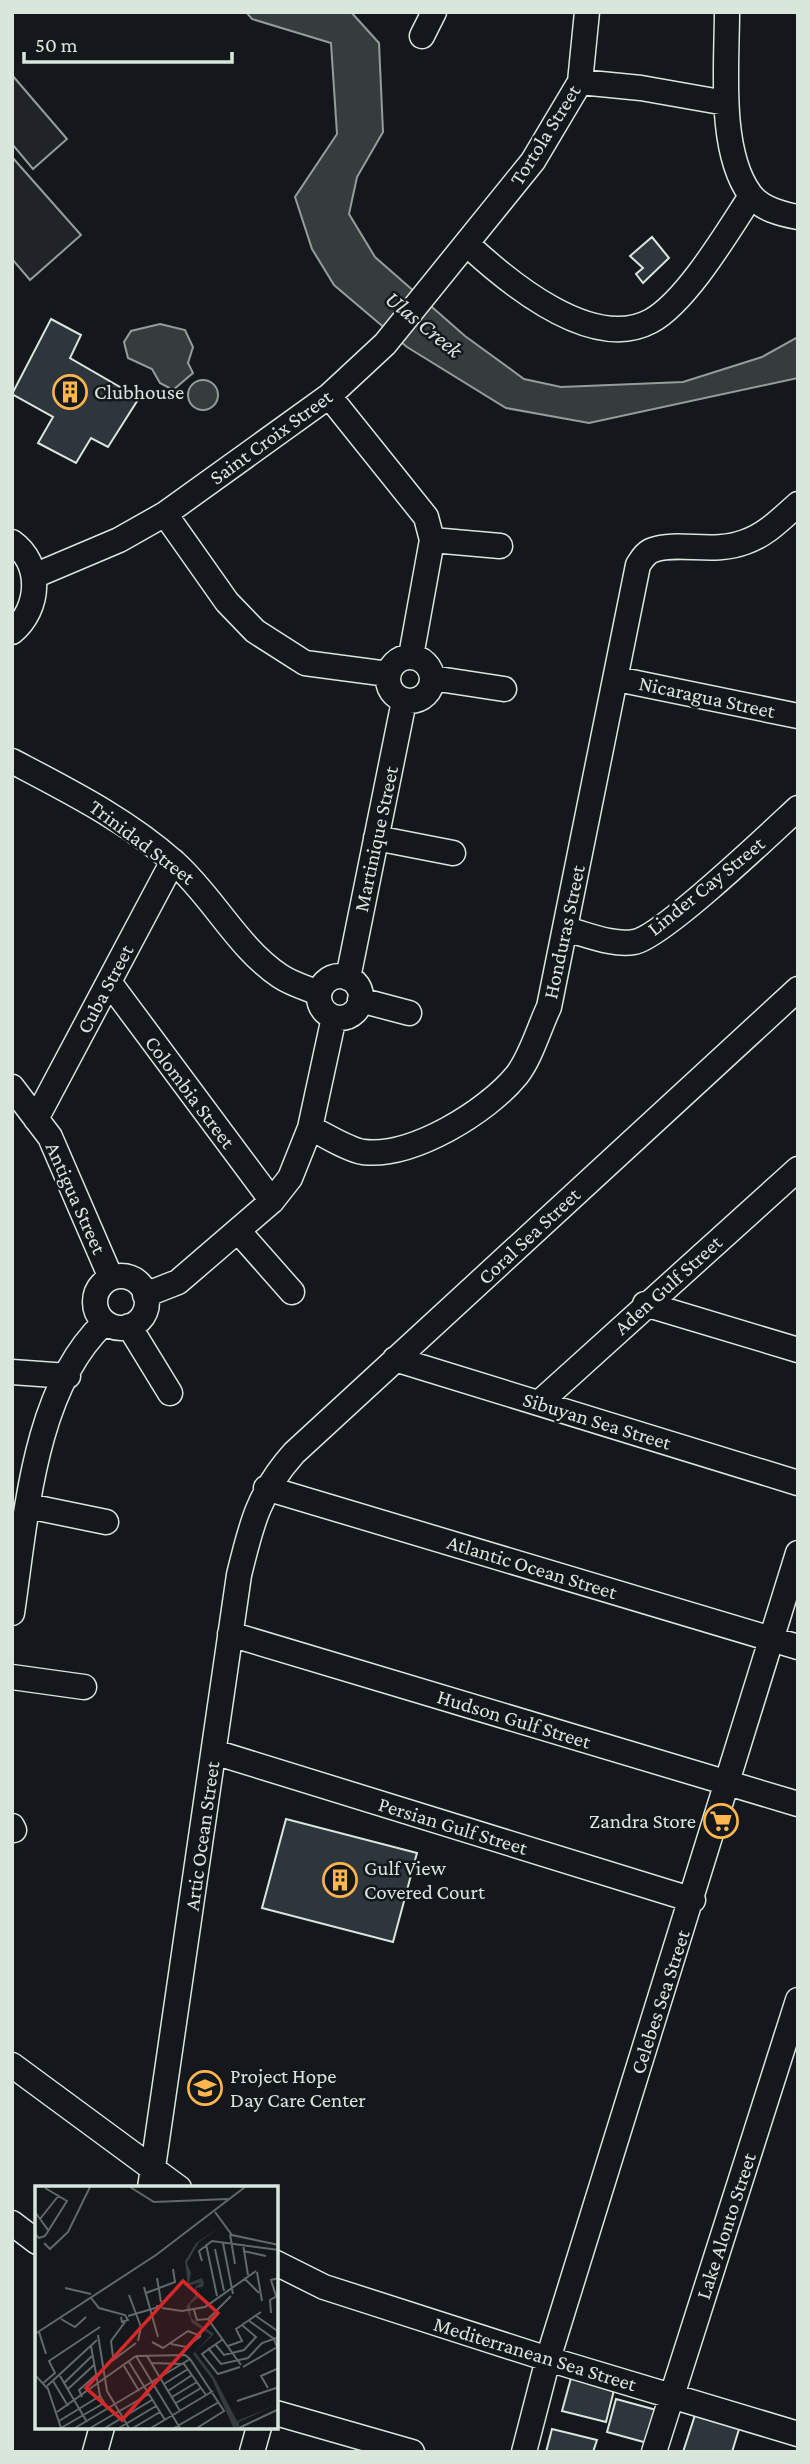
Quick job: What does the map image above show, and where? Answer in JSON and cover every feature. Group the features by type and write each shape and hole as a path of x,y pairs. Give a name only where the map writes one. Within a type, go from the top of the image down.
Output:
{"street":[{"path":"422,36 434,12"},
{"name":"Tortola Street","path":"468,245 533,161 579,82 587,12"},
{"path":"727,12 726,103 736,169 751,196 777,214 798,217"},
{"path":"579,82 641,88 726,103"},
{"path":"468,245 502,276 535,299 576,320 614,330 650,321 680,294 751,196"},
{"name":"Saint Croix Street","path":"34,576 118,540 165,514 329,396 385,344 468,245"},
{"path":"329,396 426,517 432,540 411,656"},
{"name":"Honduras Street","path":"310,1128 360,1152 382,1153 430,1138 490,1104 518,1073 549,1007 617,679 635,575 645,554 654,549 701,550 738,545 762,535 798,504"},
{"path":"165,514 227,602 254,631 305,663 388,674"},
{"path":"432,540 500,546"},
{"path":"12,542 28,560 34,576 35,594 30,611 12,632"},
{"path":"411,656 426,663 432,678 431,686 421,699 404,701 391,691 388,674 396,661 411,656"},
{"path":"432,678 504,689"},
{"name":"Nicaragua Street","path":"617,679 798,716"},
{"name":"Martinique Street","path":"348,978 404,701"},
{"name":"Trinidad Street","path":"12,761 78,795 173,860 203,888 265,964 282,977 320,993"},
{"name":"Linder Cay Street","path":"565,929 616,942 636,942 657,930 733,868 798,808"},
{"path":"376,838 453,853"},
{"name":"Cuba Street","path":"36,1119 173,860"},
{"path":"348,978 358,987 358,1007 348,1016 334,1017 322,1008 320,993 327,981 348,978"},
{"name":"Colombia Street","path":"109,982 272,1201"},
{"name":"Coral Sea Street","path":"266,1488 294,1453 798,989"},
{"path":"360,1000 409,1013"},
{"path":"145,1295 178,1282 239,1232 272,1201 290,1178 310,1128 334,1017"},
{"name":"Antigua Street","path":"12,1087 50,1137 111,1278"},
{"name":"Aden Gulf Street","path":"539,1403 645,1304 798,1169"},
{"path":"239,1232 292,1292"},
{"path":"120,1276 136,1282 145,1295 144,1314 130,1326 121,1328 104,1322 95,1308 98,1290 111,1278 120,1276"},
{"path":"645,1304 798,1350"},
{"path":"12,1613 42,1431 84,1345 104,1322"},
{"path":"130,1326 170,1393"},
{"name":"Sibuyan Sea Street","path":"395,1359 798,1483"},
{"path":"12,1372 68,1376"},
{"name":"Artic Ocean Street","path":"151,2177 239,1575 254,1514 266,1488"},
{"name":"Atlantic Ocean Street","path":"266,1488 798,1647"},
{"path":"28,1506 106,1522"},
{"name":"Celebes Sea Street","path":"524,2452 548,2359 693,1900 798,1553"},
{"name":"Hudson Gulf Street","path":"230,1634 798,1804"},
{"path":"12,1677 84,1687"},
{"name":"Persian Gulf Street","path":"214,1752 693,1900"},
{"name":"Lake Alonto Street","path":"654,2452 798,2000"},
{"path":"12,2065 151,2177 174,2186"},
{"path":"12,2223 35,2240"},
{"name":"Mediterranean Sea Street","path":"278,2264 324,2287 795,2436"},
{"path":"278,2414 396,2450"},
{"path":"95,2452 101,2429"},
{"path":"252,2452 258,2429"}],"shaded area":[{"path":"12,75 67,139 33,169 12,144"},
{"path":"12,157 81,235 30,280 12,259"}],"water":[{"name":"Ulas Creek","path":"246,12 351,12 379,43 383,132 357,177 349,214 375,257 465,336 524,379 561,387 683,382 762,357 798,337 798,378 589,423 506,408 407,347 334,285 312,249 295,197 337,134 331,43 252,19"},
{"path":"160,324 185,330 193,347 188,363 193,373 173,390 160,383 152,369 128,358 124,342 131,331"},
{"path":"203,380 209,381 217,389 217,401 209,409 203,410 197,409 189,401 188,395 189,389 197,381"}],"building":[{"path":"652,237 669,258 643,283 636,274 643,268 630,256"},
{"name":"Clubhouse","path":"51,319 81,335 70,358 139,398 108,447 91,438 76,463 38,443 53,417 12,394"},
{"name":"Gulf View Covered Court","path":"286,1819 417,1853 393,1942 262,1908"},
{"path":"571,2378 614,2390 606,2422 562,2411"},
{"path":"616,2399 660,2411 651,2444 607,2432"},
{"path":"696,2412 740,2426 732,2452 683,2452"},
{"path":"552,2429 597,2440 593,2452 546,2452"}],"place":[{"name":"Clubhouse","path":"70,392"},
{"name":"Zandra Store","path":"721,1821"},
{"name":"Gulf View Covered Court","path":"340,1880"},
{"name":"Project Hope Day Care Center","path":"205,2088"}]}
